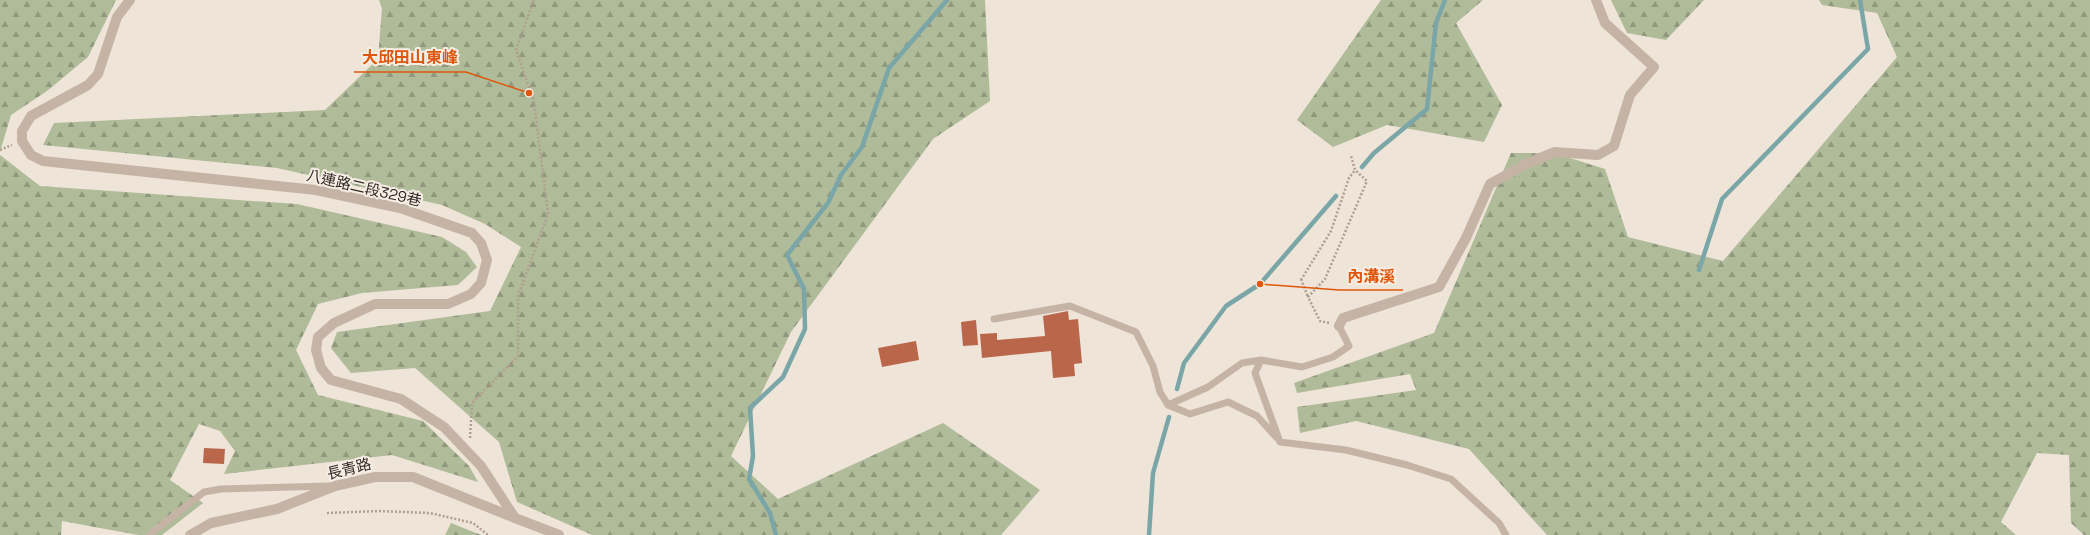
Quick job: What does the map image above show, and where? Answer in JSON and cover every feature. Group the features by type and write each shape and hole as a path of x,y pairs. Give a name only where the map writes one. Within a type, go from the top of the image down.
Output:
{"street":[{"name":"八連路二段329巷","path":"130,0 117,17 98,74 88,85 31,116 22,131 22,141 31,155 43,161 316,190 400,208 472,233 481,243 487,260 481,283 471,294 448,304 376,304 334,323 318,337 316,350 321,368 331,380 401,399 444,427 481,466 515,518"},
{"path":"1339,326 1343,318 1439,288 1466,238 1490,184 1528,163 1555,152 1598,156 1614,146 1630,95 1654,67 1605,23 1596,0"},
{"name":"長青路","path":"190,535 211,523 277,509 335,486 375,477 413,477 559,535"}],"lane":[{"path":"994,319 1070,306 1136,332 1153,366 1160,392 1168,405 1190,414 1228,402 1257,416 1280,442 1346,450 1407,465 1451,479 1499,522 1506,535"},
{"path":"1168,405 1208,387 1242,363 1261,360 1302,367 1333,357 1349,346 1339,326"},
{"path":"1261,360 1255,373 1280,442"},
{"path":"149,535 204,492 221,489 335,486"}],"path":[{"path":"469,454 472,403 518,356 518,296 548,214 534,102 516,50 534,0"},
{"path":"1308,297 1325,279 1367,181 1355,170 1351,156"},
{"path":"1339,326 1320,321 1301,280 1331,231 1349,178 1355,170"},
{"path":"327,513 379,511 430,513 473,523 488,535"}],"green space":[{"path":"0,0 116,0 88,57 47,91 11,115 0,152"},
{"path":"379,0 985,0 990,101 933,139 791,332 731,456 778,499 943,423 1040,490 1001,535 592,535 517,502 499,442 415,368 351,373 331,348 337,332 490,311 521,247 485,224 442,205 277,168 43,145 54,123 325,110 378,59 382,8"},
{"path":"1381,0 1483,0 1456,23 1502,105 1484,142 1387,125 1333,147 1297,120"},
{"path":"1611,0 1704,0 1666,40 1627,33"},
{"path":"1819,0 2090,0 2090,535 2084,535 2071,523 2069,455 2037,453 2001,522 2016,535 1547,535 1469,449 1356,421 1300,433 1297,407 1416,390 1410,374 1297,393 1294,383 1434,333 1511,153 1554,153 1605,169 1628,237 1723,261 1897,57 1877,13 1822,5"},
{"path":"0,155 40,186 297,204 442,237 466,252 477,267 458,285 362,293 318,304 296,350 318,395 423,421 469,466 478,482 392,455 224,474 235,451 220,431 199,424 170,480 203,503 162,535 138,535 62,521 61,535 0,535"},
{"path":"451,523 481,535 445,535"}],"building":[{"path":"1068,311 1069,320 1078,319 1082,363 1074,364 1075,376 1053,378 1051,351 982,358 980,334 997,333 997,340 1045,336 1043,316"},
{"path":"976,320 978,345 963,346 961,322"},
{"path":"916,341 919,360 882,367 878,348"},
{"path":"204,448 225,449 224,464 203,463"}],"waterway":[{"path":"776,535 770,513 749,479 753,456 750,408 783,377 805,329 804,289 787,255 828,203 841,175 862,147 889,68 947,0"},
{"path":"1362,167 1374,153 1427,109 1436,23 1445,0"},
{"path":"1699,270 1722,199 1868,49 1860,0"},
{"path":"1177,389 1184,363 1226,306 1260,284 1336,196"},
{"path":"1149,535 1153,473 1169,417"}],"place":[{"name":"大邱田山東峰","path":"529,93"},
{"name":"內溝溪","path":"1260,284"}]}
